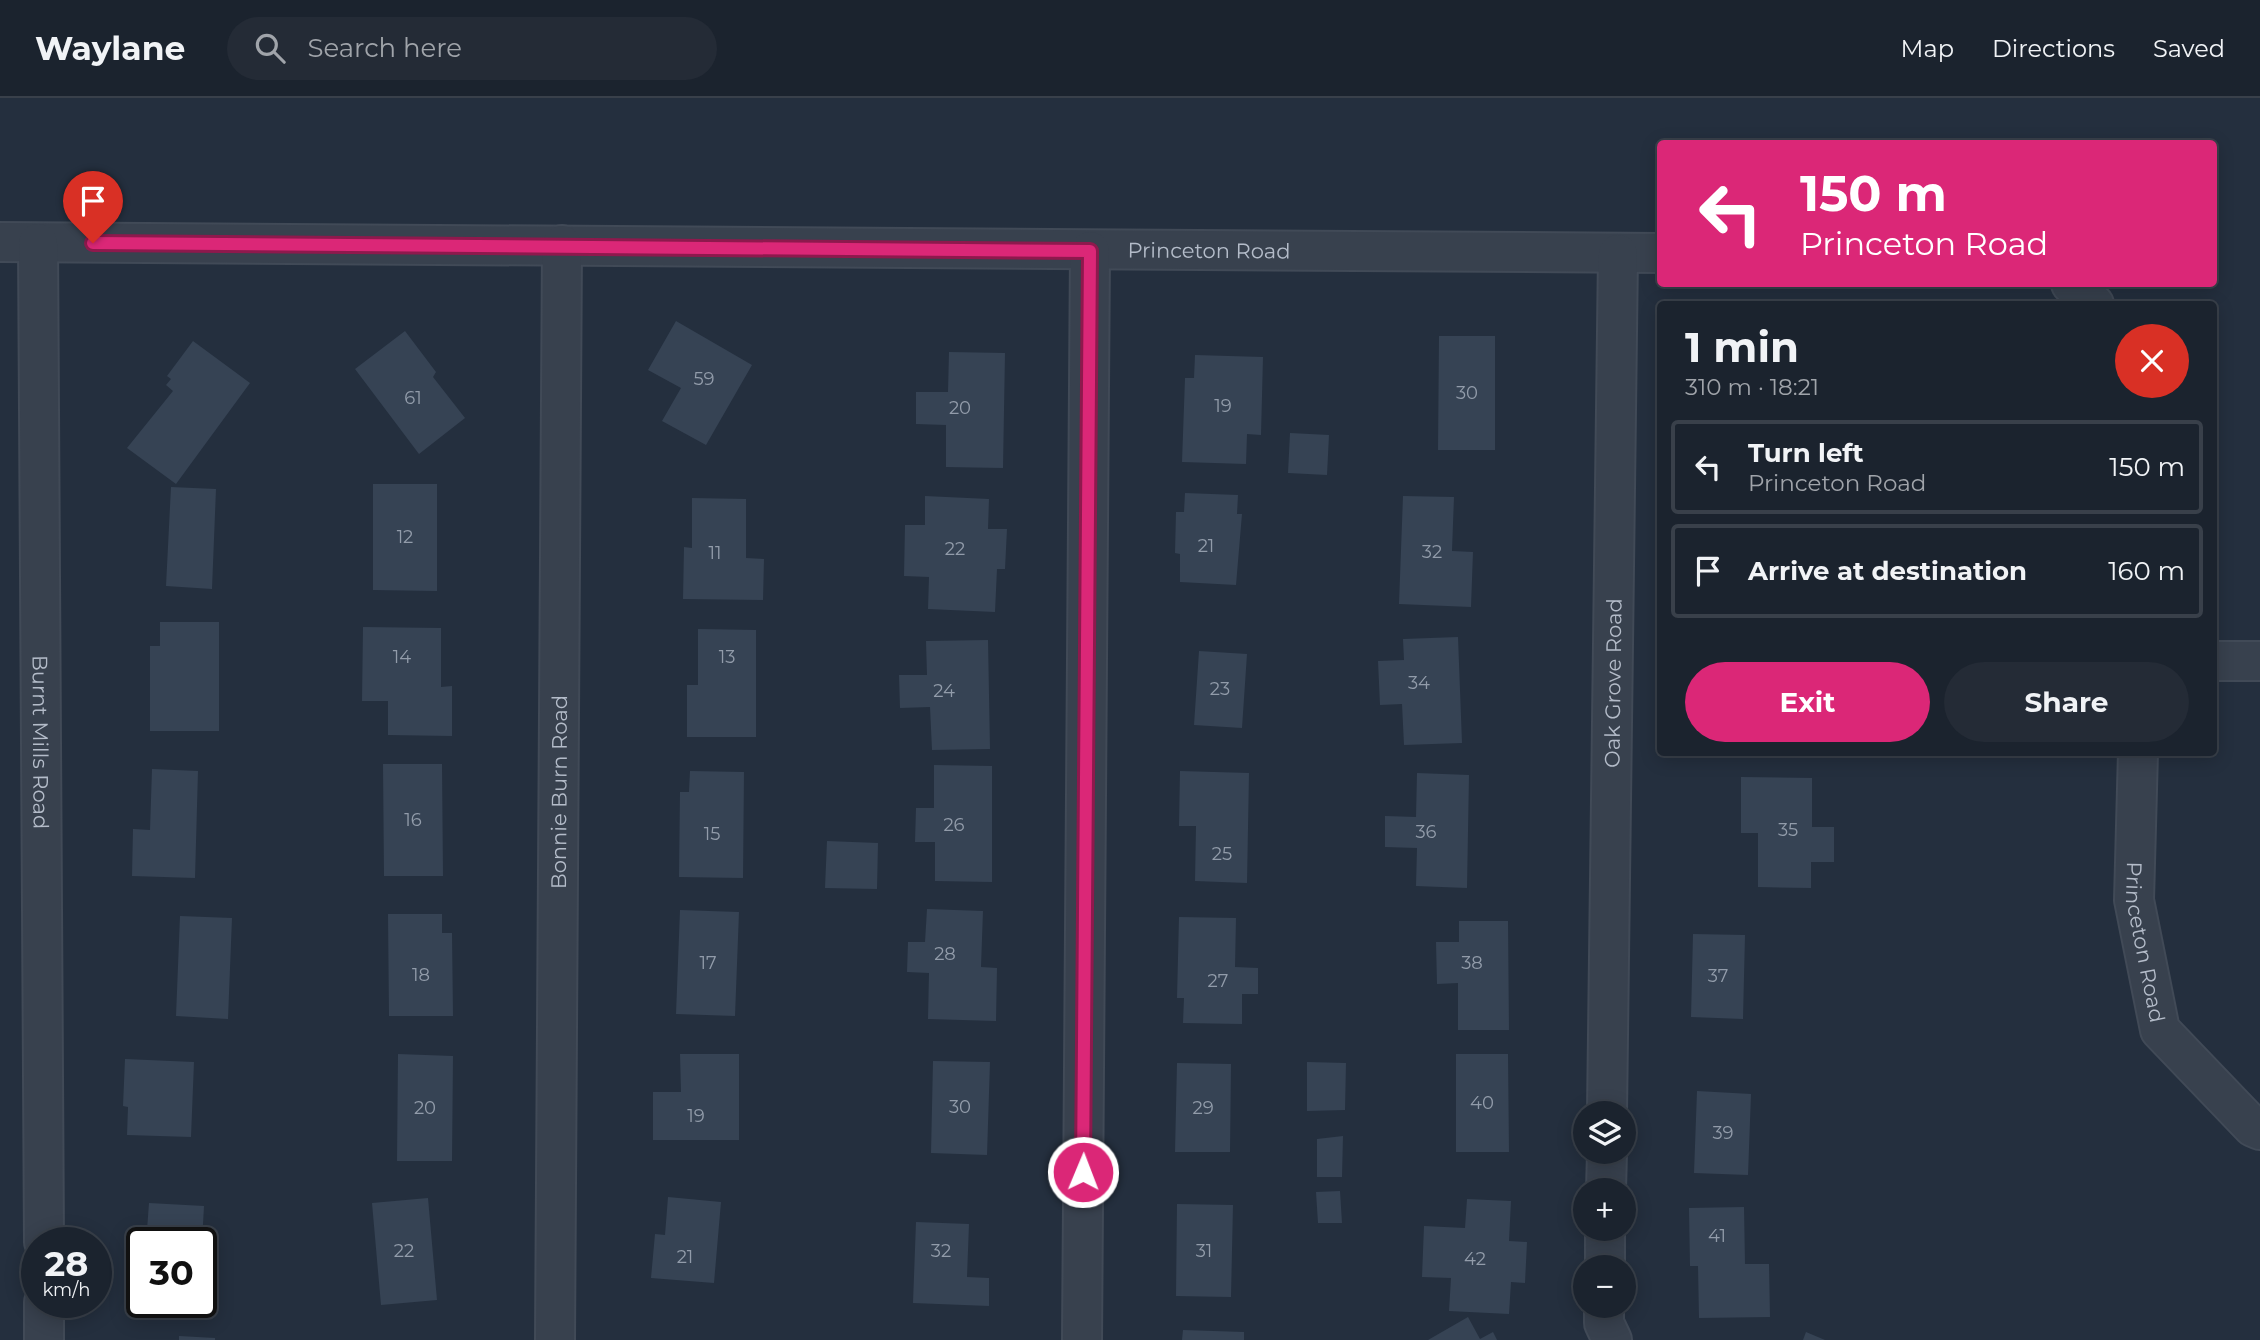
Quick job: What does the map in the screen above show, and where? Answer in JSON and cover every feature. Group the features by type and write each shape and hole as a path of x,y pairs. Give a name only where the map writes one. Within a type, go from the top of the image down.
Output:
{"street":[{"name":"Princeton Road","path":"0,242 1657,253"},
{"name":"Burnt Mills Road","path":"38,243 44,1227"},
{"name":"Bonnie Burn Road","path":"555,1340 562,245"},
{"path":"1082,1340 1090,251"},
{"name":"Oak Grove Road","path":"1607,1101 1618,254"},
{"path":"2074,287 2091,301"},
{"path":"2217,661 2260,661"},
{"name":"Princeton Road","path":"2138,756 2134,900 2160,1030 2253,1127 2260,1130"},
{"path":"44,1318 44,1340"},
{"path":"1604,1318 1612,1340"}],"building":[{"path":"676,321 752,365 706,445 662,421 681,388 648,370"},
{"path":"405,331 436,372 433,377 465,418 419,454 355,369"},
{"path":"1439,336 1495,336 1495,450 1438,450"},
{"path":"193,341 250,383 176,484 127,448 173,391 166,385 171,379 167,376"},
{"path":"949,352 1005,353 1003,468 946,467 946,425 916,424 916,392 948,392"},
{"path":"1195,355 1263,357 1261,435 1247,434 1246,464 1182,462 1185,378 1194,378"},
{"path":"1290,433 1329,435 1327,475 1288,473"},
{"path":"373,484 437,484 437,591 373,590"},
{"path":"171,487 216,489 212,589 166,586"},
{"path":"1185,493 1238,495 1237,514 1242,514 1236,585 1180,582 1180,554 1175,553 1176,512 1184,512"},
{"path":"925,496 989,499 988,529 1007,529 1005,569 997,569 995,612 928,609 929,577 904,576 905,525 925,525"},
{"path":"1403,496 1454,497 1452,551 1473,552 1471,607 1399,604"},
{"path":"692,498 746,499 746,558 764,559 763,600 683,599 684,547 692,548"},
{"path":"160,622 219,622 219,731 150,731 150,646 160,646"},
{"path":"363,627 441,628 441,687 452,686 452,736 388,735 388,701 362,701"},
{"path":"698,629 756,630 756,737 687,737 687,685 698,685"},
{"path":"1458,637 1462,743 1404,745 1402,704 1380,705 1378,661 1404,660 1403,639"},
{"path":"988,640 990,749 932,750 930,707 900,708 899,675 927,675 926,641"},
{"path":"1199,651 1247,654 1242,728 1194,725"},
{"path":"383,764 442,764 443,876 384,876"},
{"path":"934,765 992,766 992,882 935,881 935,842 915,842 916,808 934,808"},
{"path":"152,769 198,771 195,878 132,876 133,829 150,830"},
{"path":"690,771 744,772 743,878 679,877 680,792 689,792"},
{"path":"1180,771 1249,773 1247,883 1195,881 1196,826 1179,826"},
{"path":"1417,773 1469,775 1467,888 1416,886 1417,848 1385,847 1385,816 1416,817"},
{"path":"1741,777 1812,778 1812,827 1834,827 1834,862 1811,862 1811,888 1758,887 1758,833 1741,833"},
{"path":"827,841 878,843 877,889 825,888"},
{"path":"927,909 983,911 981,967 997,968 996,1021 928,1019 929,973 907,972 908,942 925,942"},
{"path":"680,910 739,912 735,1016 676,1014"},
{"path":"388,914 442,914 442,933 452,933 453,1016 389,1016"},
{"path":"180,916 232,918 228,1019 176,1016"},
{"path":"1179,917 1236,918 1235,967 1258,968 1258,994 1242,994 1242,1024 1183,1023 1184,998 1177,998"},
{"path":"1459,921 1508,921 1509,1030 1458,1030 1458,983 1437,984 1436,942 1459,942"},
{"path":"1693,934 1745,935 1743,1019 1691,1017"},
{"path":"398,1054 453,1056 452,1161 397,1161"},
{"path":"680,1054 739,1054 739,1140 653,1140 653,1092 681,1092"},
{"path":"1456,1054 1508,1054 1509,1152 1456,1152"},
{"path":"125,1059 194,1062 191,1137 127,1135 128,1107 123,1106"},
{"path":"933,1061 990,1062 987,1155 931,1153"},
{"path":"1307,1062 1346,1063 1345,1110 1307,1111"},
{"path":"1177,1063 1231,1064 1230,1152 1175,1152"},
{"path":"1697,1091 1751,1094 1748,1175 1694,1173"},
{"path":"1343,1136 1342,1177 1317,1177 1317,1139"},
{"path":"1340,1191 1342,1223 1318,1223 1316,1192"},
{"path":"668,1197 721,1202 714,1283 651,1278 655,1234 665,1235"},
{"path":"428,1198 437,1300 381,1305 372,1203"},
{"path":"1467,1199 1511,1201 1509,1241 1527,1242 1525,1283 1511,1282 1509,1314 1449,1311 1451,1278 1422,1277 1424,1226 1465,1228"},
{"path":"149,1203 204,1206 203,1227 147,1227"},
{"path":"1177,1204 1233,1205 1231,1297 1176,1296"},
{"path":"1744,1207 1745,1264 1769,1264 1770,1317 1699,1318 1698,1266 1690,1266 1689,1208"},
{"path":"916,1222 969,1224 967,1277 989,1278 989,1306 913,1303"},
{"path":"1468,1317 1480,1339 1493,1332 1497,1340 1428,1340"},
{"path":"1183,1330 1244,1332 1244,1340 1182,1340"},
{"path":"1806,1332 1825,1340 1803,1340"},
{"path":"179,1336 215,1338 215,1340 179,1340"}],"route":[{"path":"93,243 1090,251 1083,1172"}]}
